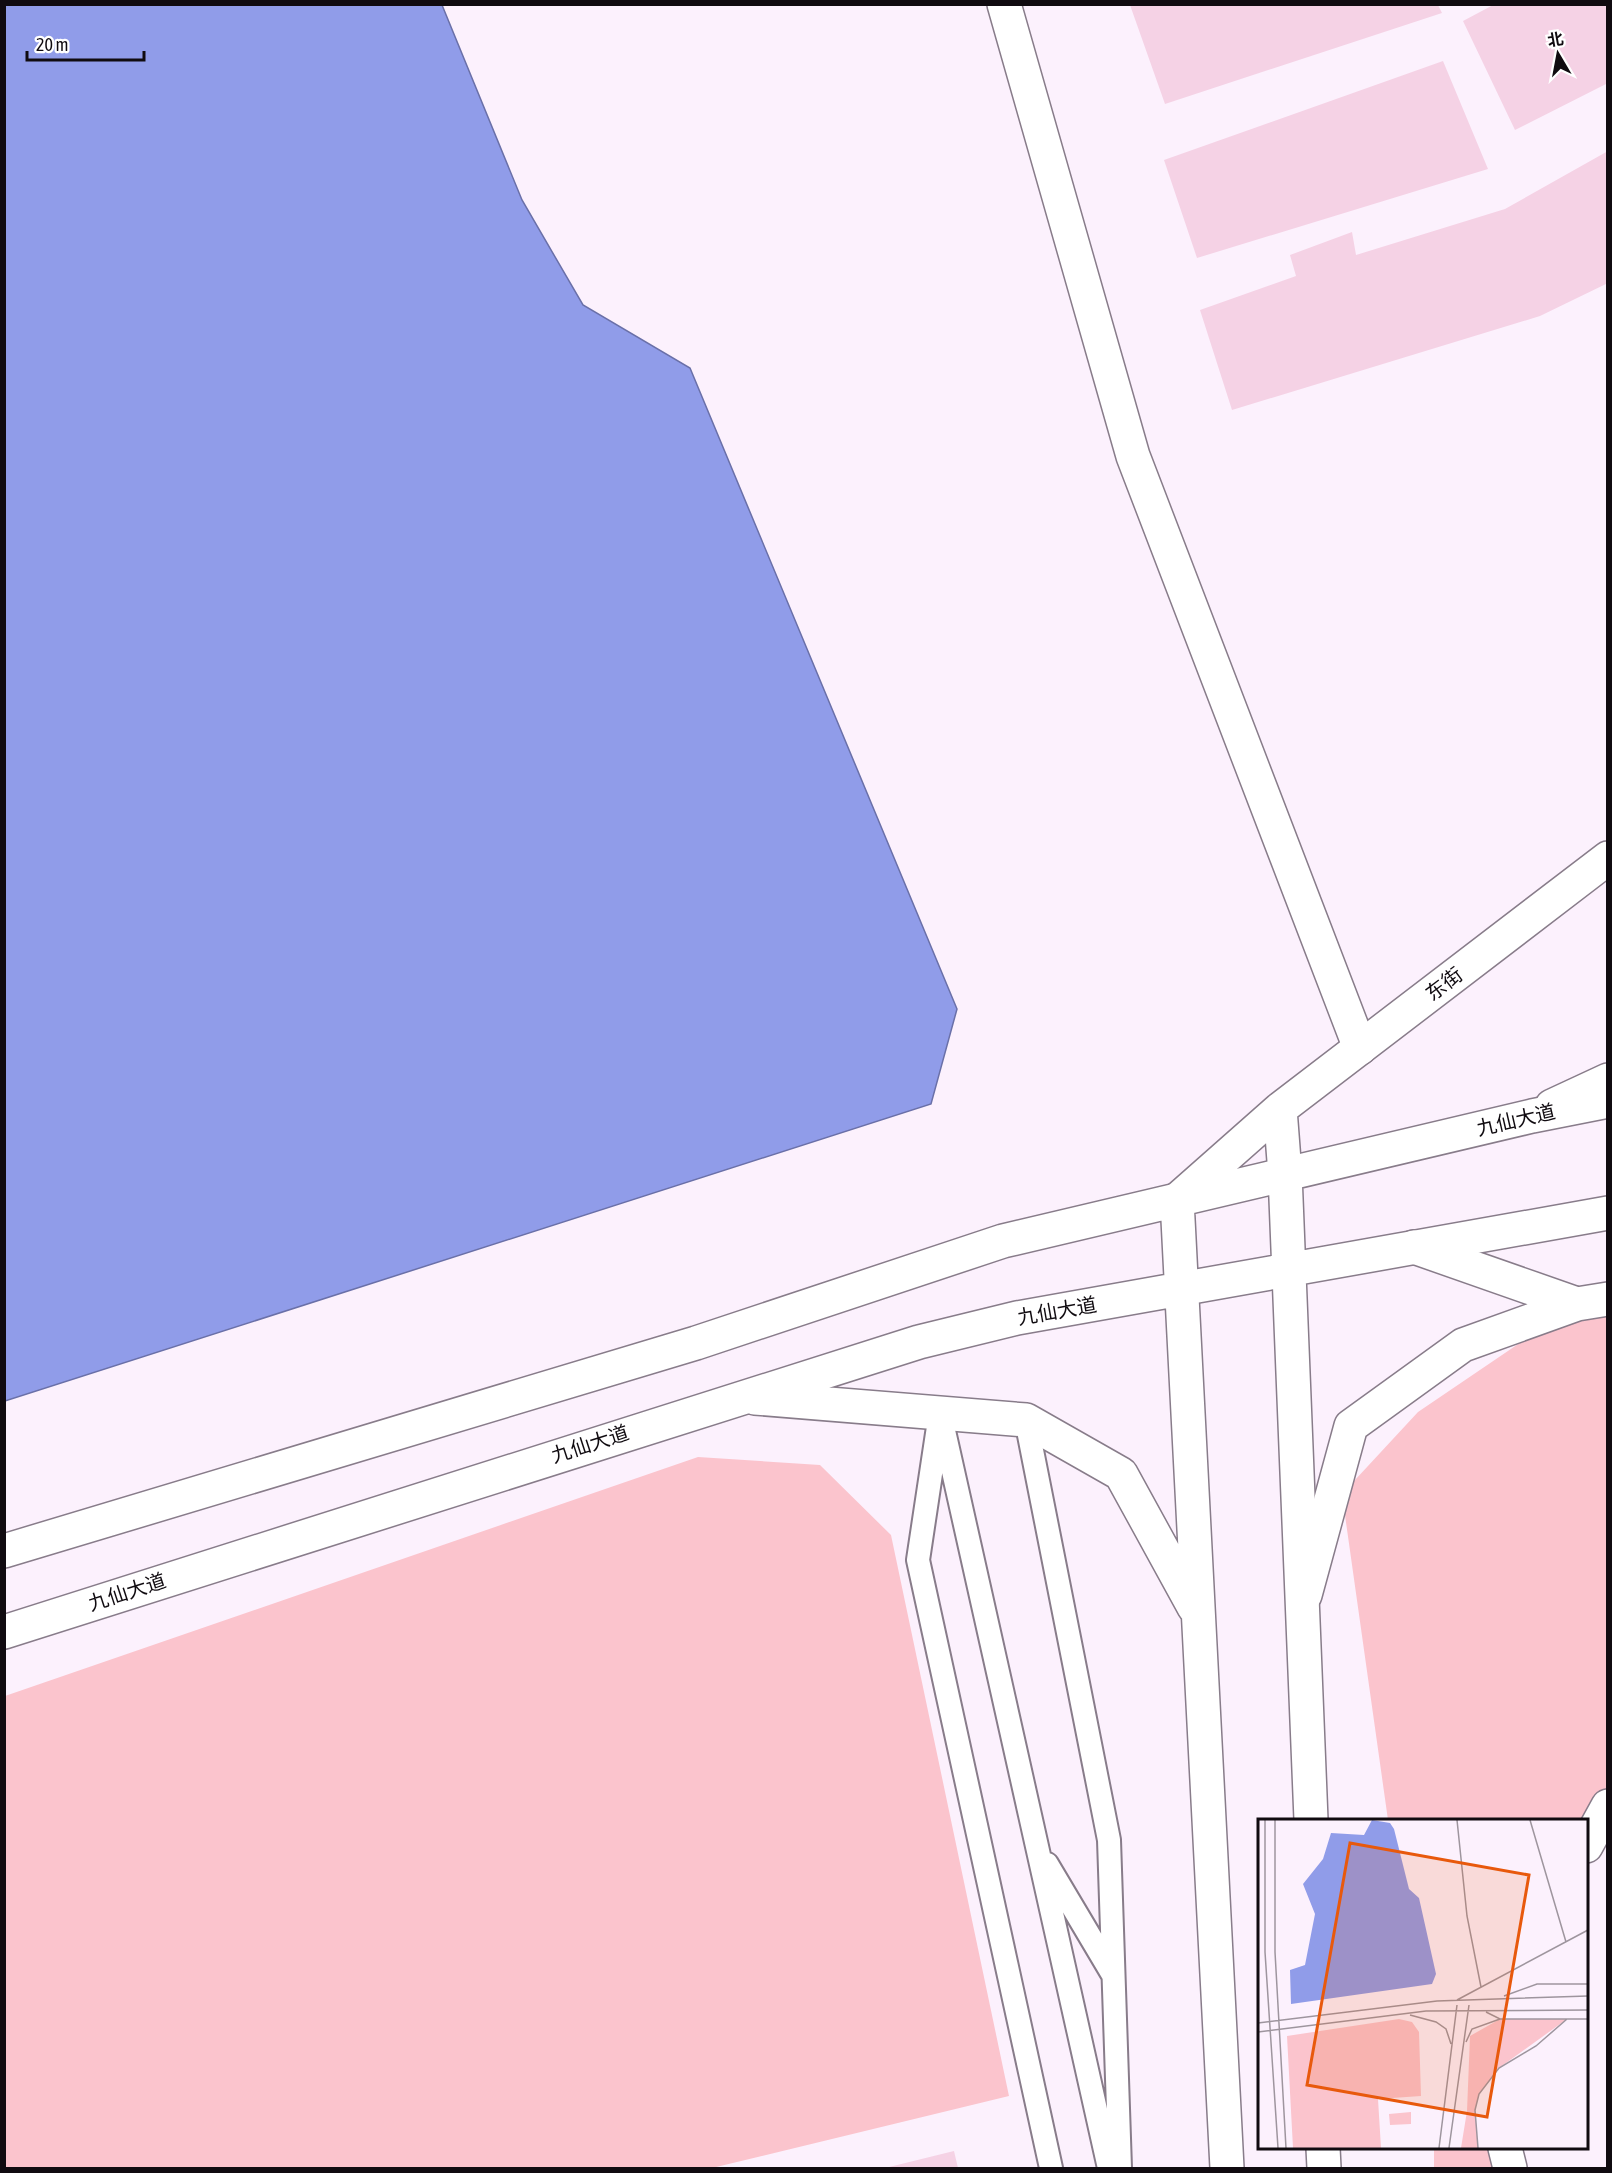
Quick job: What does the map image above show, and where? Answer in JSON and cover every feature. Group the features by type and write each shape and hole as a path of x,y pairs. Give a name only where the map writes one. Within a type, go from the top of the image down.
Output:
{"main road":[{"path":"1004,4 1133,456 1360,1048"},
{"name":"东街","path":"1177,1200 1280,1109 1608,858"},
{"path":"1532,1116 1608,1080"},
{"name":"九仙大道","path":"1177,1200 1532,1116 1608,1101"},
{"path":"1280,1109 1285,1174 1311,1819"},
{"path":"4,1551 696,1343 1003,1241 1177,1200 1227,2169"},
{"path":"1289,1270 1608,1213"},
{"path":"1414,1247 1592,1302"},
{"name":"九仙大道","path":"4,1632 919,1341 1017,1318 1289,1270"},
{"path":"1302,1605 1351,1426 1463,1345 1592,1302"},
{"path":"738,1397 1026,1420 1121,1474 1199,1616"},
{"path":"1588,1843 1608,1806"},
{"path":"1323,2149 1324,2169"},
{"path":"1505,2149 1510,2169"}],"lane":[{"path":"939,1413 1109,2169"},
{"path":"939,1413 918,1560 1052,2169"},
{"path":"1026,1420 1109,1840 1120,2169"},
{"path":"1037,1847 1114,1977"}],"shaded area":[{"path":"1607,1299 1608,1806 1588,1819 1388,1819 1342,1494 1418,1412 1577,1304"},
{"path":"698,1457 820,1465 891,1535 1009,2096 712,2168 5,2168 5,1696"},
{"path":"1434,2149 1505,2149 1510,2168 1434,2168"}],"water":[{"path":"5,4 442,5 522,200 583,305 690,368 957,1009 931,1104 5,1401"}],"building":[{"path":"1495,4 1608,4 1608,83 1515,130 1463,21"},
{"path":"1130,5 1438,5 1442,13 1165,104"},
{"path":"1443,61 1488,169 1197,258 1164,160"},
{"path":"1608,151 1608,283 1540,316 1232,410 1200,310 1296,276 1290,255 1352,232 1356,255 1505,209"},
{"path":"954,2151 958,2168 885,2168"}]}
